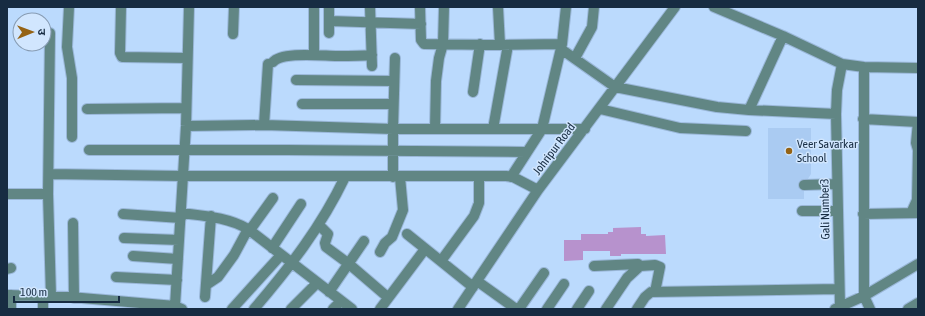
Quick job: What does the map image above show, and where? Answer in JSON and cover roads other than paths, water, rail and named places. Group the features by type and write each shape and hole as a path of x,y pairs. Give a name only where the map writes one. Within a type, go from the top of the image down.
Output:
{"street":[{"path":"69,7 67,47 72,78 72,137"},
{"path":"121,7 120,53 122,57 188,58"},
{"path":"11,309 9,295 74,298 109,305 123,306 179,307 177,280 184,176 189,7"},
{"path":"233,34 234,7"},
{"path":"314,7 314,55"},
{"path":"329,7 329,33"},
{"path":"264,125 271,63 276,59 283,56 314,55 372,61 370,7"},
{"path":"420,7 422,42 426,44 562,46 575,58 615,86 717,107 836,114"},
{"path":"435,129 436,80 439,58 443,44 444,7"},
{"path":"493,129 504,45 498,7"},
{"path":"511,177 542,129 562,46 566,7"},
{"path":"575,58 592,27 594,7"},
{"name":"Johripur Road","path":"463,307 475,284 538,190 600,109 615,86 674,7"},
{"path":"714,7 783,36 842,64 864,67 918,68"},
{"path":"330,22 420,24"},
{"path":"749,110 783,36"},
{"path":"473,92 480,44"},
{"path":"43,309 47,296 50,52"},
{"path":"380,252 385,243 392,236 403,210 392,151 395,58"},
{"name":"Gali Number3","path":"837,308 839,289 836,114 837,90 842,64"},
{"path":"864,67 863,214 867,303"},
{"path":"296,80 394,81"},
{"path":"302,104 393,104"},
{"path":"87,109 186,108"},
{"path":"600,109 680,128 746,131"},
{"path":"863,119 918,122 916,143 918,150 917,200 915,213 863,214"},
{"path":"186,126 264,125 393,129 585,129"},
{"path":"89,150 526,152"},
{"path":"48,174 511,177 538,190"},
{"path":"441,262 474,216 479,203 479,176"},
{"path":"254,309 292,264 319,225 332,205 345,177"},
{"path":"804,185 837,184"},
{"path":"7,194 48,194"},
{"path":"206,285 218,278 249,230 273,198"},
{"path":"272,248 301,204"},
{"path":"802,211 837,211"},
{"path":"123,214 211,216 231,220 249,230 352,309"},
{"path":"205,297 211,216"},
{"path":"73,223 74,298"},
{"path":"319,225 328,234 325,243 326,247 349,264 384,294"},
{"path":"406,234 441,262 516,309"},
{"path":"124,238 179,240"},
{"path":"329,292 364,241"},
{"path":"380,309 425,249"},
{"path":"232,309 281,255"},
{"path":"133,256 178,259"},
{"path":"594,266 638,264 640,266 655,265 660,267 655,292"},
{"path":"837,308 867,303 918,264"},
{"path":"606,309 627,278 640,266"},
{"path":"519,309 544,273"},
{"path":"116,277 177,280"},
{"path":"291,309 317,283"},
{"path":"547,309 564,284"},
{"path":"636,309 648,294 655,292 839,289"},
{"path":"577,309 589,291"},
{"path":"333,309 341,302"},
{"path":"908,309 918,303"}],"place":[{"name":"Veer Savarkar School","path":"789,151"}]}
